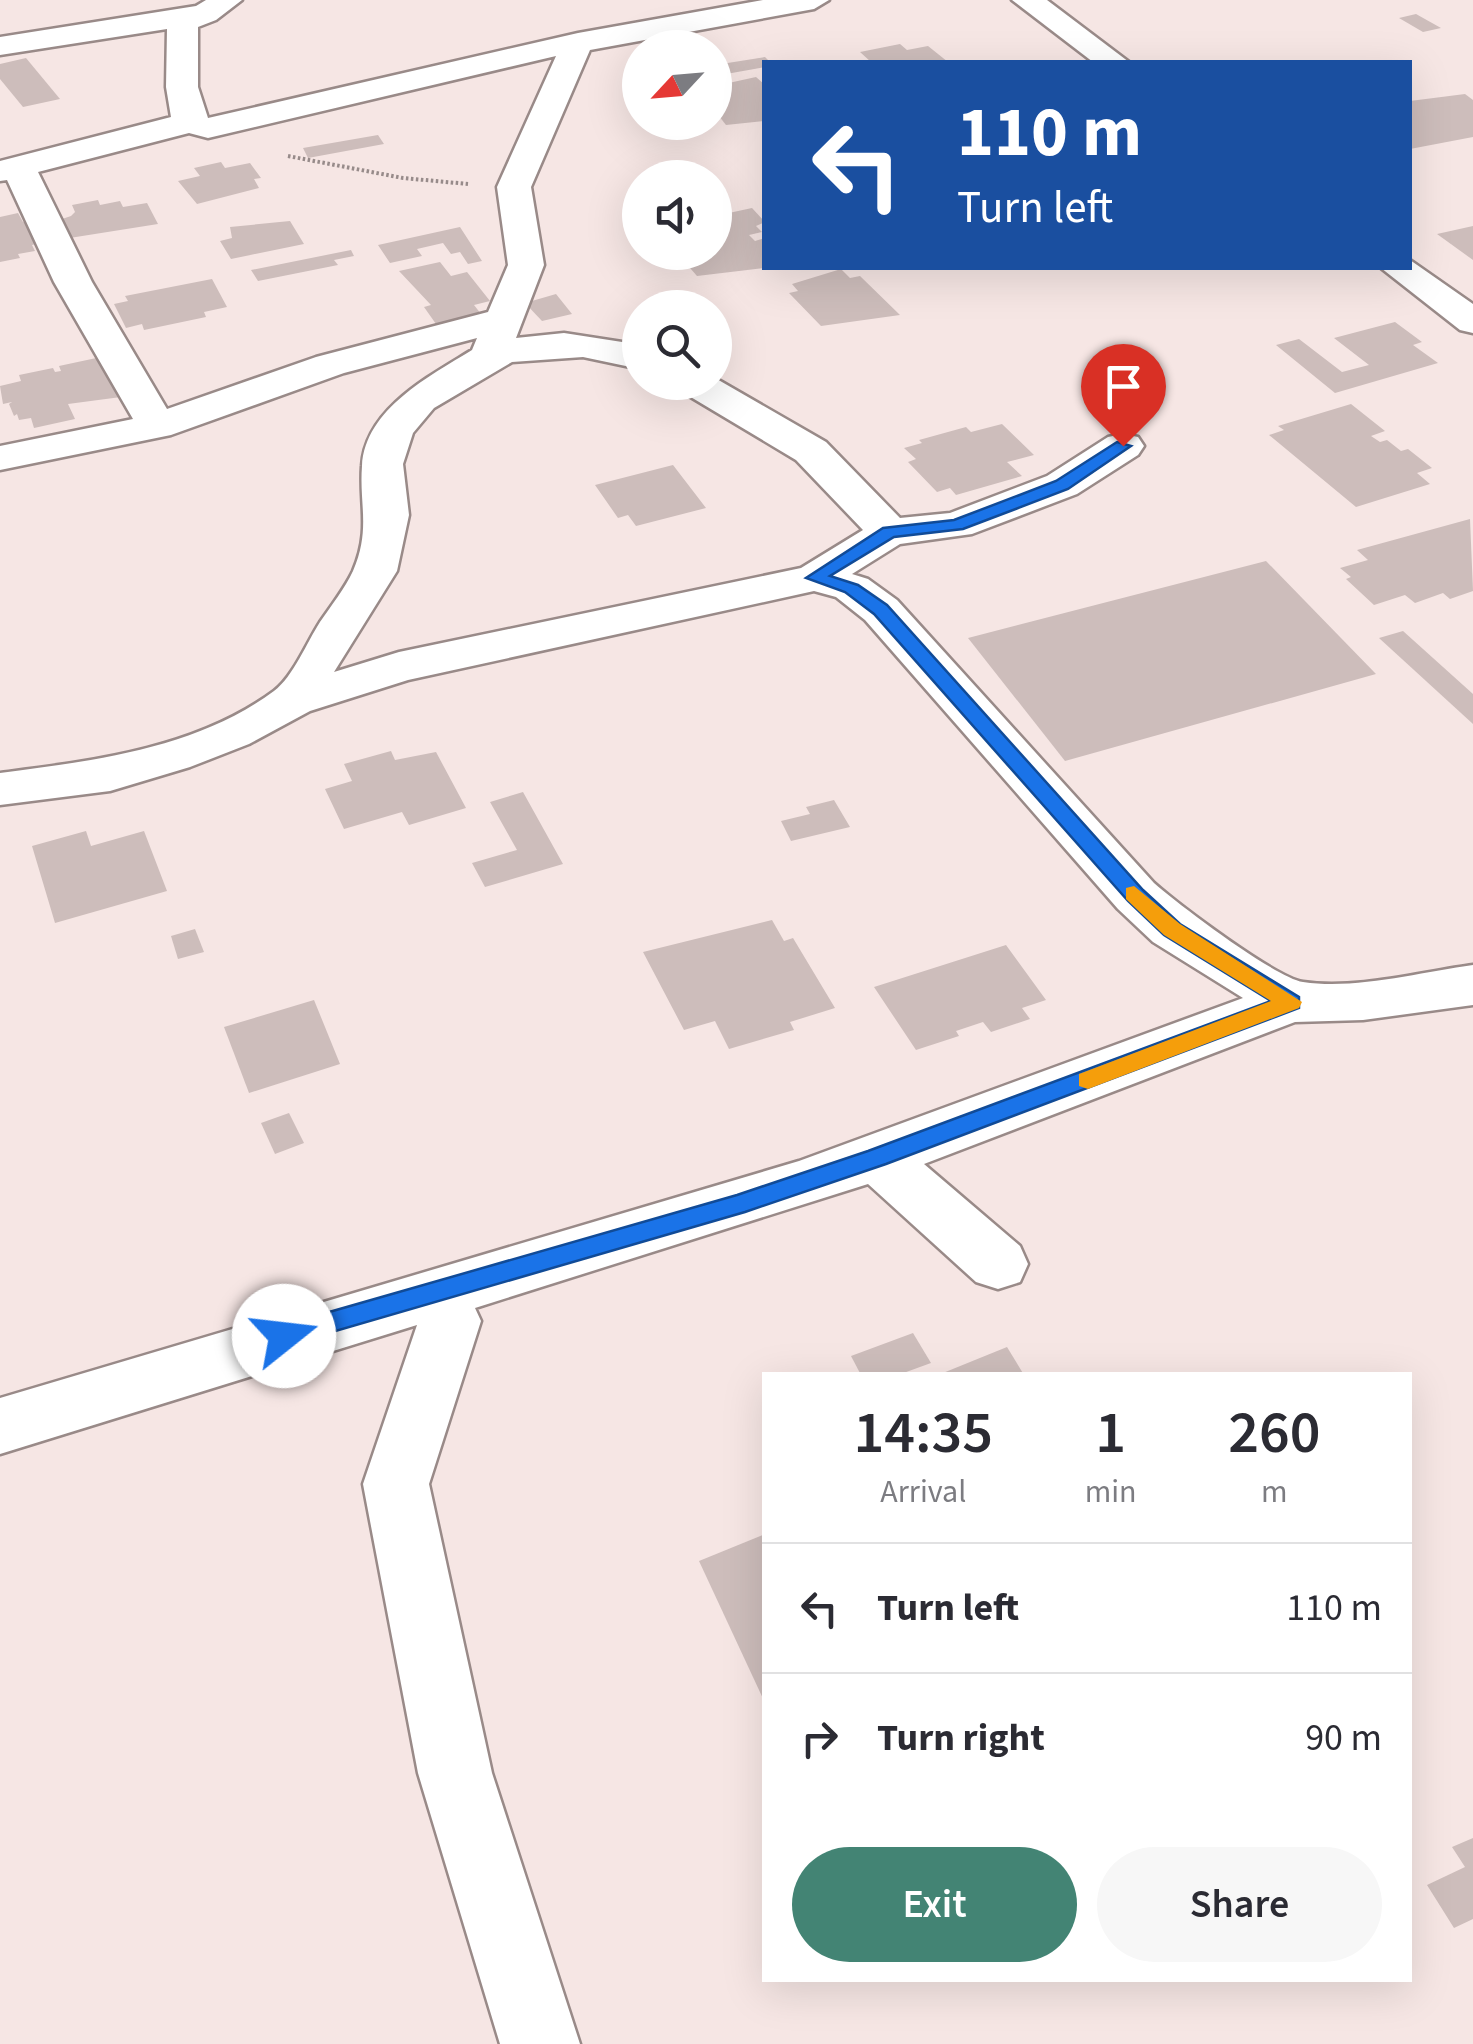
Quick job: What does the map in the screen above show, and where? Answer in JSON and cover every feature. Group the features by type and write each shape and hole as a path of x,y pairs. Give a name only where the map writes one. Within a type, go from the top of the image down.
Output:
{"street":[{"path":"748,0 799,3"},
{"path":"1027,0 1111,60"},
{"path":"157,426 9,170 578,42 799,3"},
{"path":"198,126 180,46 183,22 216,7"},
{"path":"0,46 216,7"},
{"path":"294,700 375,572 388,515 382,464 394,432 420,400 496,338 526,265 514,187 578,42"},
{"path":"1402,270 1473,322"},
{"path":"0,458 157,426 330,365 496,338 522,345 558,344 622,354"},
{"path":"724,400 810,452 889,532"},
{"path":"0,789 126,770 232,733 294,700 492,644 672,611 815,578 889,532 957,525 1062,485 1123,446"},
{"path":"815,578 852,588 881,610 1136,896 1172,930 1291,1002"},
{"path":"0,1426 284,1336 737,1205 877,1158 1291,1002 1364,1000 1473,986"},
{"path":"877,1158 998,1264"},
{"path":"450,1321 396,1484 456,1773 540,2044"}],"path":[{"path":"198,126 322,164 404,178 514,187"}],"building":[{"path":"1416,14 1441,28 1423,32 1399,18"},
{"path":"900,44 907,50 928,46 946,60 869,60 860,52"},
{"path":"765,57 768,60 762,60 762,68 732,73 732,62"},
{"path":"26,58 60,99 23,107 0,79 0,64"},
{"path":"756,77 762,82 762,121 732,124 732,82"},
{"path":"1465,94 1473,100 1473,137 1412,149 1412,101"},
{"path":"378,135 384,144 308,158 303,148"},
{"path":"221,162 225,168 250,163 261,178 254,179 259,188 197,204 178,181 200,176 194,168"},
{"path":"98,200 100,205 120,201 123,207 147,203 158,224 57,240 50,223 71,216 75,212 72,205"},
{"path":"752,208 762,219 756,226 762,232 749,235 755,241 762,239 762,268 697,276 692,270 732,270 732,212"},
{"path":"18,213 23,222 36,219 49,241 32,245 35,251 18,254 20,258 0,262 0,217"},
{"path":"290,221 304,244 231,259 220,241 232,238 230,227"},
{"path":"1473,226 1473,260 1437,234"},
{"path":"460,227 482,261 468,264 460,252 451,254 443,243 417,249 422,256 390,263 378,245"},
{"path":"351,250 354,256 334,260 338,265 258,281 251,270"},
{"path":"440,262 451,276 467,272 490,301 474,305 481,314 436,324 424,307 431,305 399,271"},
{"path":"842,270 850,278 860,276 900,315 821,326 789,293 798,291 792,284"},
{"path":"212,279 227,307 204,312 206,317 144,330 142,324 126,328 114,304 128,301 125,296"},
{"path":"556,294 572,314 542,321 525,303"},
{"path":"1395,322 1422,342 1413,345 1438,363 1335,393 1276,345 1299,339 1342,372 1369,365 1334,338"},
{"path":"101,357 121,397 68,404 75,419 34,428 31,418 19,420 17,414 14,416 9,404 12,402 3,404 0,386 21,381 19,375 53,368 55,372 61,371 59,366"},
{"path":"1351,404 1385,431 1371,436 1380,442 1387,440 1401,451 1408,449 1432,468 1417,473 1430,484 1356,507 1269,435 1284,430 1278,426"},
{"path":"1002,424 1034,455 1007,462 1022,476 956,495 950,488 937,492 908,462 916,459 904,448 922,443 919,440 966,427 971,432"},
{"path":"673,465 706,508 636,526 628,515 618,518 595,485"},
{"path":"1470,519 1473,591 1450,599 1443,593 1415,603 1405,595 1374,605 1346,579 1351,577 1340,568 1368,560 1357,550"},
{"path":"1266,561 1376,674 1065,761 968,638"},
{"path":"1403,631 1473,694 1473,724 1379,638"},
{"path":"391,751 395,760 436,752 466,808 409,825 402,812 344,829 325,789 352,781 344,764"},
{"path":"523,792 563,864 485,887 472,863 517,850 490,802"},
{"path":"834,800 850,827 791,841 781,821 810,814 806,807"},
{"path":"86,831 91,846 144,831 167,891 55,923 32,846"},
{"path":"772,920 784,941 793,938 835,1008 790,1022 794,1030 729,1049 715,1021 684,1030 643,952"},
{"path":"195,929 204,952 178,959 171,936"},
{"path":"1006,945 1046,1000 1022,1008 1030,1019 991,1032 983,1022 956,1031 959,1036 916,1050 874,987"},
{"path":"314,1000 340,1064 249,1093 224,1027"},
{"path":"289,1113 304,1143 275,1154 261,1123"},
{"path":"913,1333 931,1363 906,1372 859,1372 851,1356"},
{"path":"1007,1347 1022,1372 945,1372"},
{"path":"762,1535 762,1697 699,1561"},
{"path":"1473,1838 1473,1919 1454,1928 1427,1885 1465,1867 1452,1847"}],"slow traffic":[{"path":"1088,1080 1291,1002 1172,930 1134,893"}],"route":[{"path":"284,1336 737,1205 1052,1094 1291,1002 1172,930 1136,896 881,610 852,588 815,578 889,532 957,525 1062,485 1123,446"}]}
